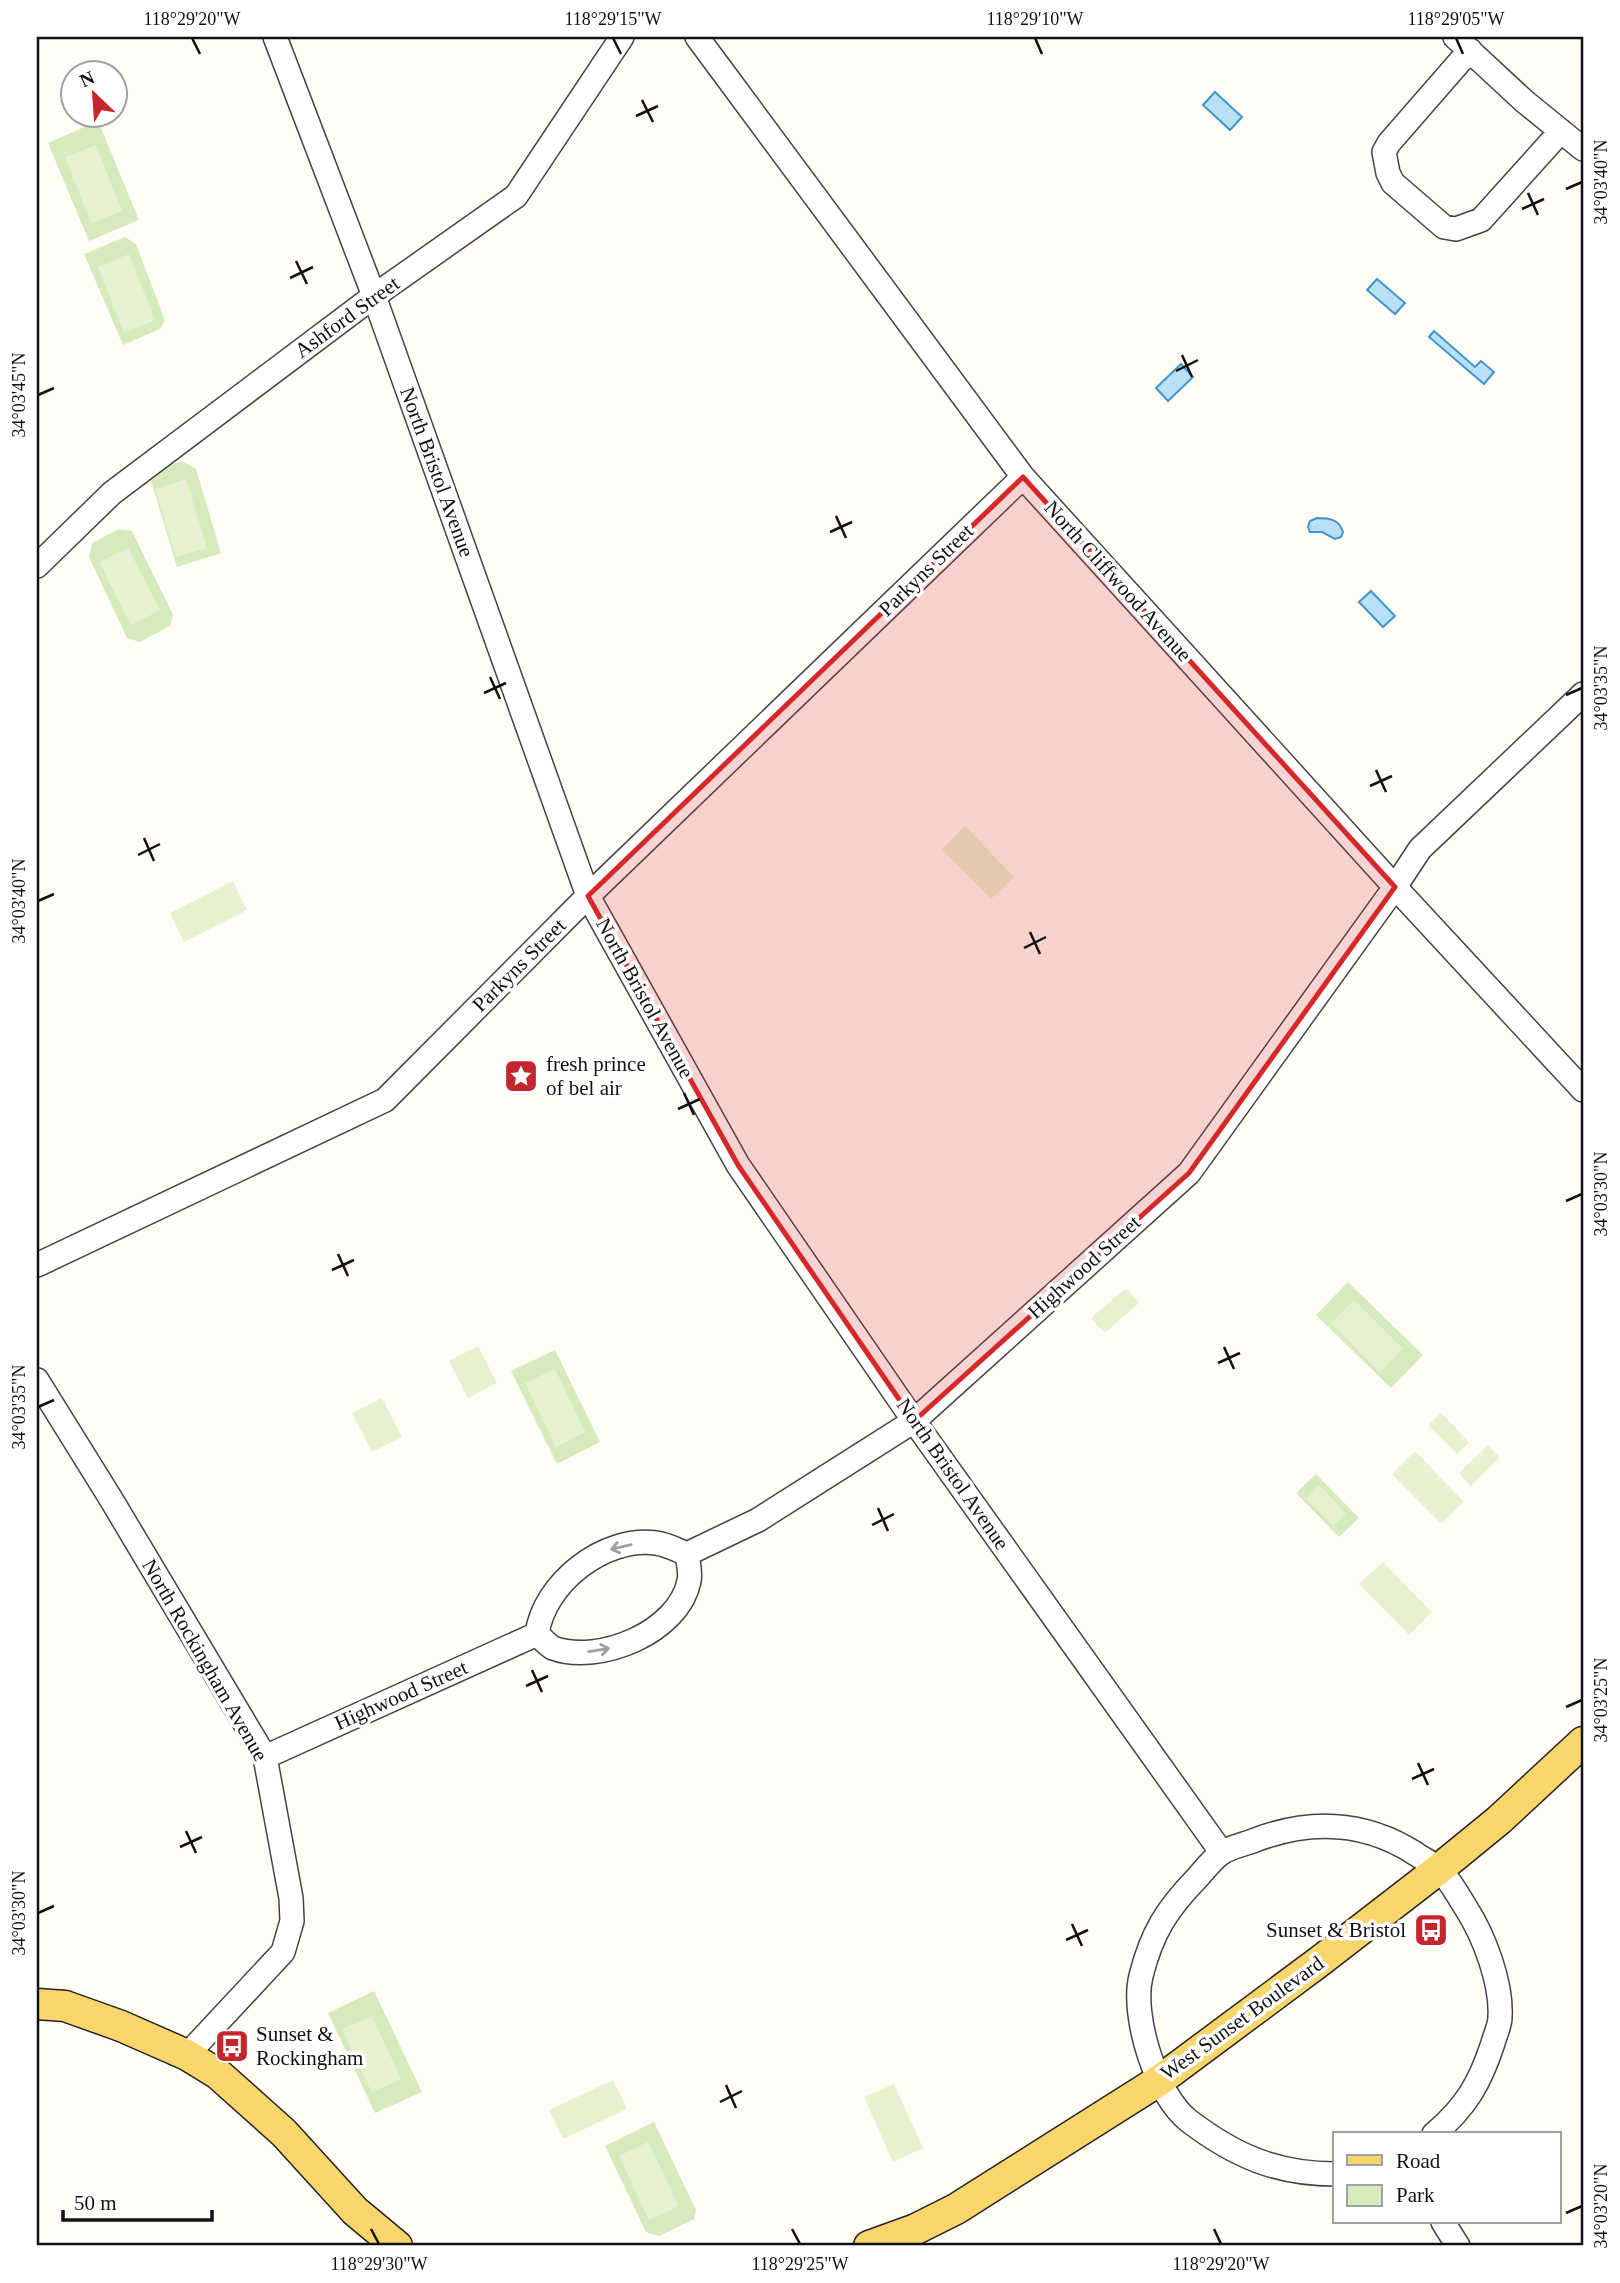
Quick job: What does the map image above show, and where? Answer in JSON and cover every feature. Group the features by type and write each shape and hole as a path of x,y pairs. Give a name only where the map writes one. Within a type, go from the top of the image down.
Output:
{"main road":[{"name":"West Sunset Boulevard","path":"869,2246 916,2229 956,2209 1160,2080 1439,1869 1499,1820 1583,1742"},
{"path":"37,2004 65,2006 121,2026 187,2055 218,2074 246,2096 284,2133 355,2211 397,2246"}],"street":[{"name":"North Bristol Avenue","path":"275,37 374,296 588,896 738,1165 915,1421 1222,1853"},
{"name":"Ashford Street","path":"37,566 112,493 374,296 516,196 622,37"},
{"name":"North Cliffwood Avenue","path":"697,37 1023,477 1583,1090"},
{"path":"1561,131 1481,220 1456,229 1444,227 1393,183 1384,152 1463,43 1524,101 1561,131 1583,149"},
{"name":"Parkyns Street","path":"37,1265 385,1100 588,896 1023,477"},
{"name":"Highwood Street","path":"687,1554 758,1520 915,1421 1189,1172 1420,849 1583,694"},
{"name":"North Rockingham Avenue","path":"37,1380 265,1757 291,1898 292,1921 283,1952 187,2055"},
{"path":"656,1543 687,1554 690,1579 683,1597 664,1622 636,1640 606,1650 579,1653 551,1647 537,1634 539,1617 563,1580 606,1551 629,1545 656,1543"},
{"name":"Highwood Street","path":"265,1757 537,1634"},
{"path":"1333,2174 1305,2174 1255,2161 1223,2145 1182,2116 1160,2080 1145,2043 1138,1987 1145,1954 1156,1929 1179,1896 1222,1853 1286,1830 1326,1825 1358,1828 1400,1844 1439,1869 1480,1929 1494,1972 1500,2018 1483,2076 1453,2118 1436,2132"},
{"path":"1444,2224 1458,2246"}],"highlighted area":[{"path":"1023,477 1395,887 1189,1173 914,1421 738,1165 588,896"}],"green space":[{"path":"78,130 102,130 139,220 89,241 48,143"},
{"path":"96,145 122,211 91,223 65,157"},
{"path":"125,237 136,244 165,320 160,329 123,345 84,254"},
{"path":"129,254 155,320 124,333 98,267"},
{"path":"182,461 196,469 221,553 177,567 151,481 169,465"},
{"path":"186,479 207,548 176,557 155,489"},
{"path":"119,529 132,531 173,615 170,626 140,642 127,638 89,557 92,543"},
{"path":"128,548 160,610 131,625 99,562"},
{"path":"965,826 1014,877 991,899 942,849"},
{"path":"233,881 247,910 184,942 170,913"},
{"path":"1348,1282 1423,1355 1391,1388 1316,1315"},
{"path":"1126,1288 1139,1303 1105,1333 1091,1318"},
{"path":"1354,1300 1403,1349 1380,1372 1331,1323"},
{"path":"478,1346 497,1383 468,1398 449,1361"},
{"path":"555,1350 600,1442 557,1464 511,1371"},
{"path":"555,1369 585,1432 556,1447 525,1383"},
{"path":"382,1398 402,1437 372,1452 352,1413"},
{"path":"1441,1413 1469,1442 1457,1454 1428,1425"},
{"path":"1488,1445 1500,1457 1471,1486 1459,1473"},
{"path":"1415,1451 1464,1502 1441,1524 1392,1474"},
{"path":"1316,1474 1359,1518 1339,1537 1296,1493"},
{"path":"1319,1485 1346,1514 1333,1526 1306,1498"},
{"path":"1383,1562 1432,1612 1409,1635 1359,1584"},
{"path":"374,1991 422,2092 375,2113 328,2013"},
{"path":"372,2016 401,2079 372,2093 342,2029"},
{"path":"613,2080 627,2109 563,2139 549,2110"},
{"path":"894,2084 923,2148 893,2162 864,2097"},
{"path":"654,2122 696,2210 694,2219 659,2236 646,2232 605,2146"},
{"path":"648,2142 679,2206 649,2220 619,2156"}],"water":[{"path":"1215,92 1242,117 1230,130 1203,105"},
{"path":"1377,279 1405,303 1395,314 1367,290"},
{"path":"1434,331 1475,367 1481,361 1494,372 1484,384 1429,337"},
{"path":"1181,364 1193,377 1168,401 1156,388"},
{"path":"1317,518 1336,522 1343,532 1341,537 1335,539 1322,532 1310,532 1310,521"},
{"path":"1371,591 1395,616 1383,627 1359,602"}],"place":[{"name":"fresh prince of bel air","path":"521,1076"},
{"name":"Sunset & Bristol","path":"1431,1930"},
{"name":"Sunset & Rockingham","path":"232,2046"}]}
